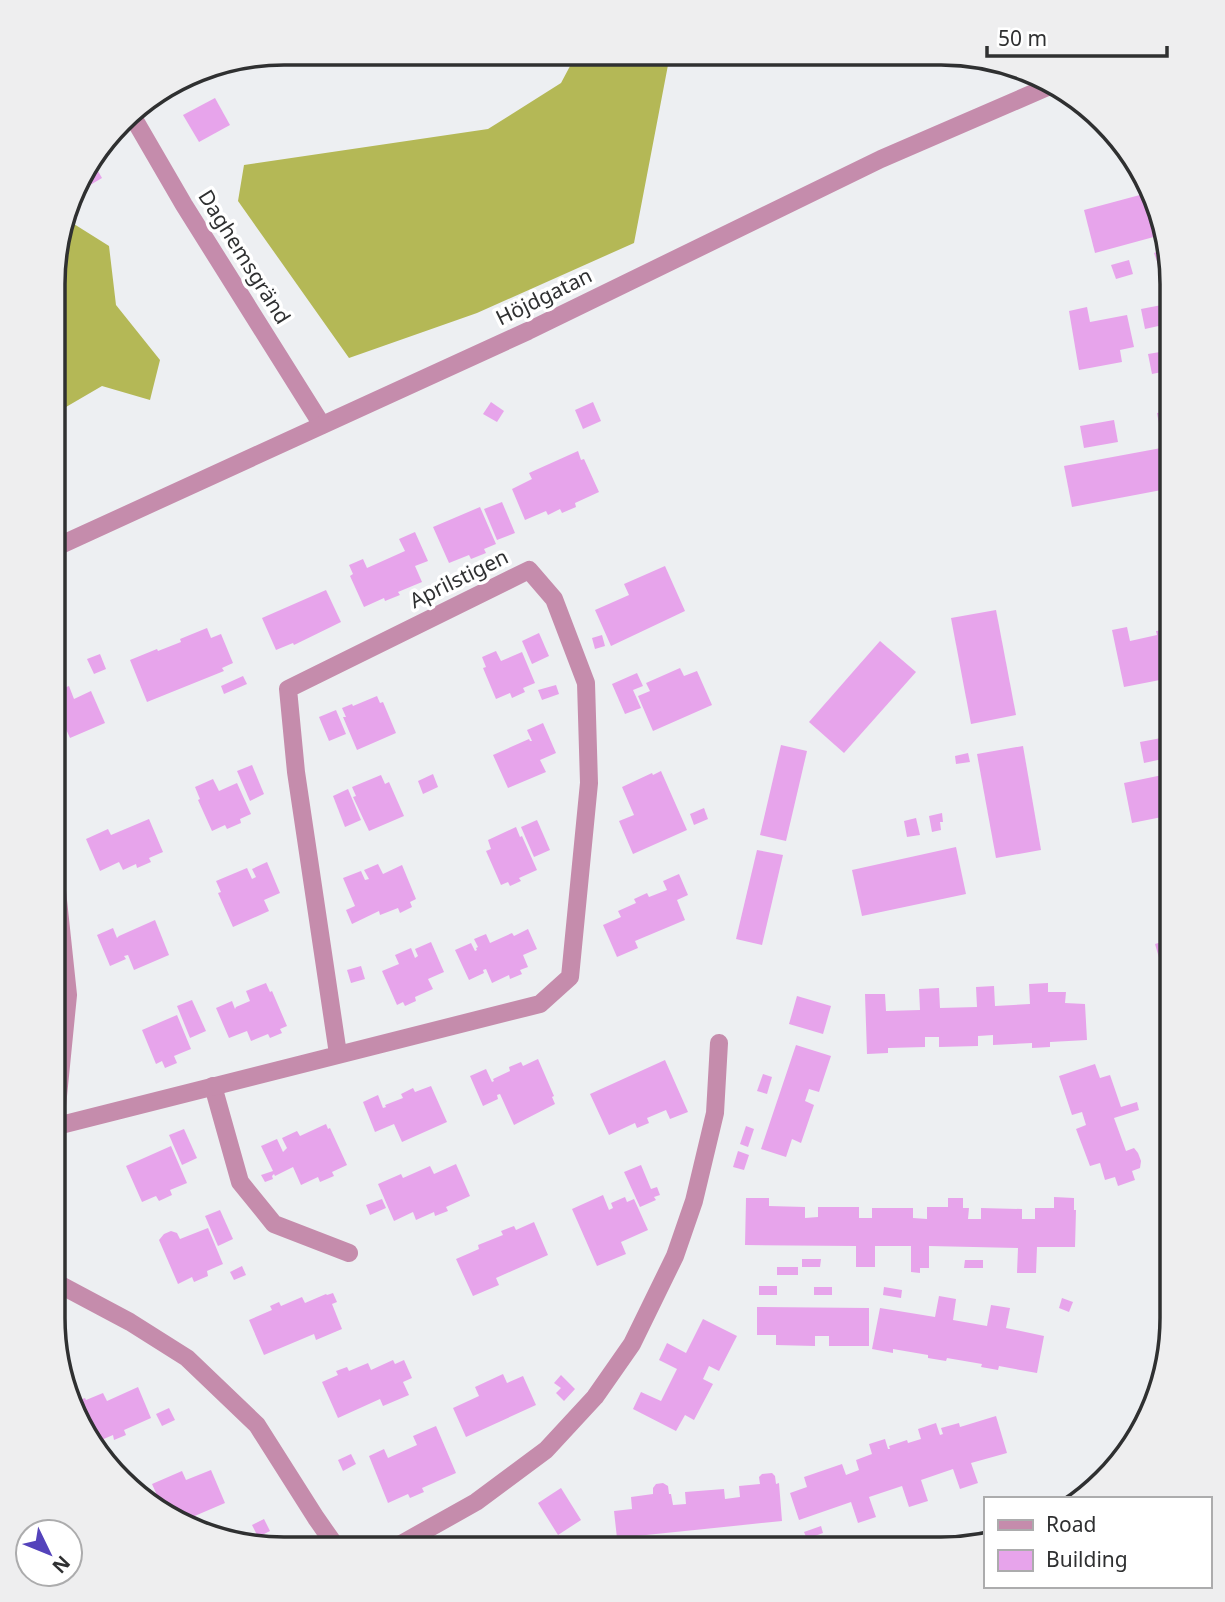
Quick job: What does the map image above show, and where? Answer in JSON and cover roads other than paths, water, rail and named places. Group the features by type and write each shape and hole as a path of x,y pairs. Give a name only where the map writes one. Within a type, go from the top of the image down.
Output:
{"street":[{"name":"Höjdgatan","path":"65,543 527,331 881,159 1042,89"},
{"name":"Daghemsgränd","path":"136,122 184,205 322,425"},
{"name":"Aprilstigen","path":"65,1126 540,1004 570,977 589,783 586,683 554,599 529,570 288,689 296,772 338,1054"},
{"path":"65,967 68,995 65,1024"},
{"path":"414,1537 476,1502 546,1451 594,1397 632,1344 675,1256 694,1201 715,1113 719,1043"},
{"path":"213,1086 240,1181 265,1213 274,1224 348,1253"},
{"path":"65,1288 130,1322 187,1358 257,1425 329,1537"}]}
